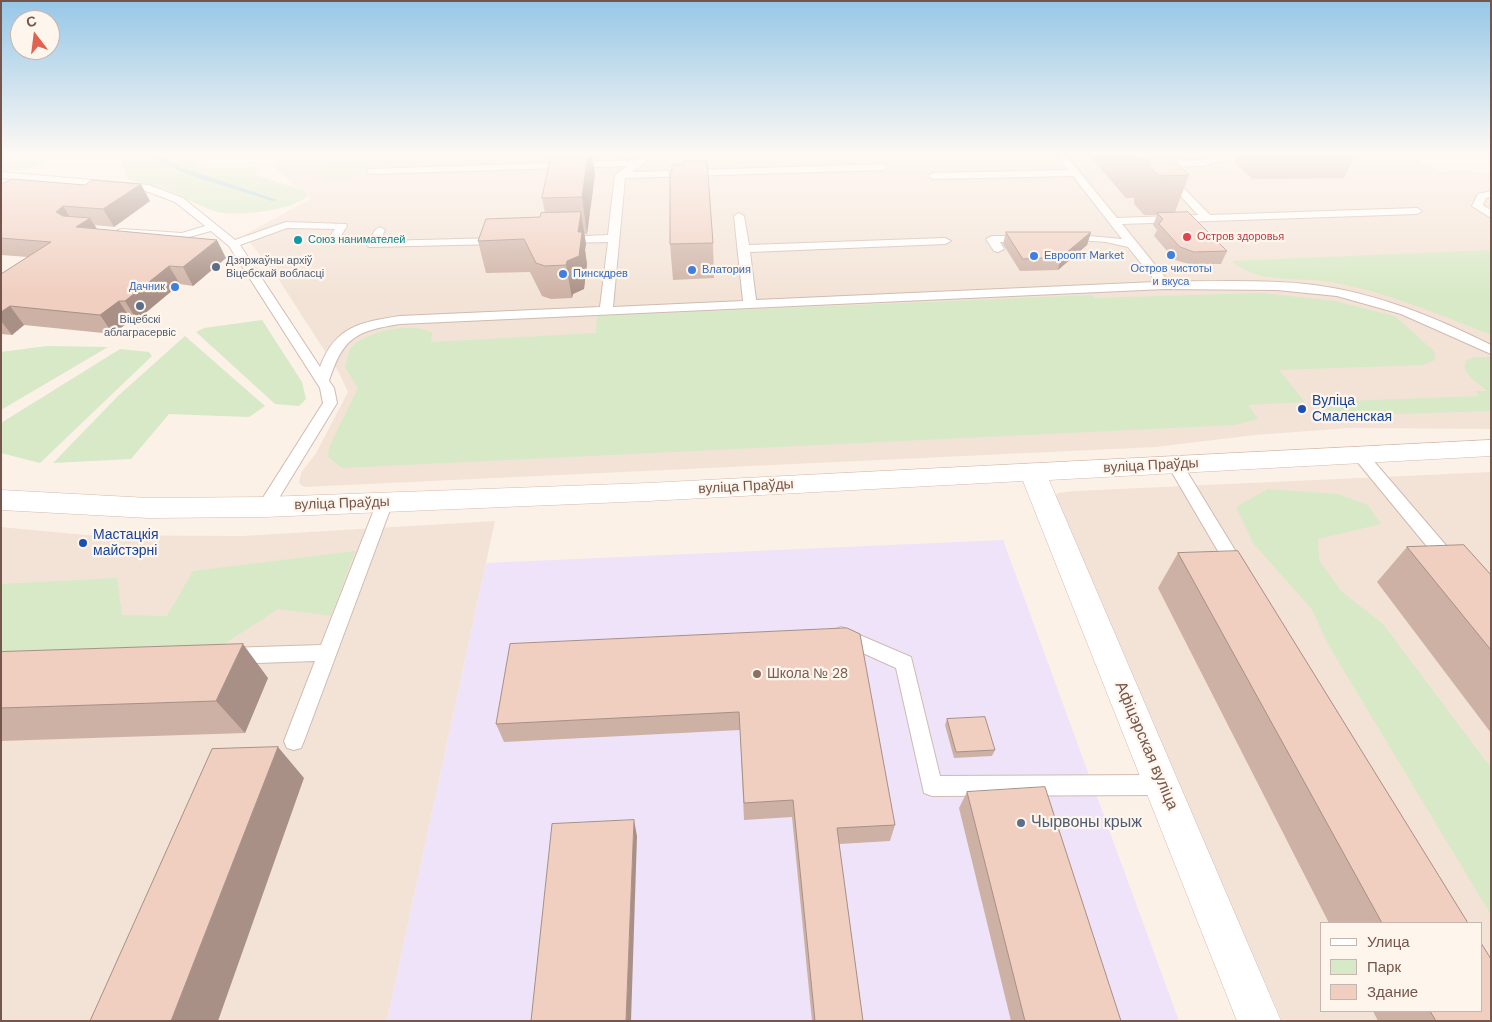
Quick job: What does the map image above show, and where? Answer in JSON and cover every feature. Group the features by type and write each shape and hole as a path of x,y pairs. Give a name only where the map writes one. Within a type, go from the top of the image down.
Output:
{"main road":[{"name":"вуліца Праўды","path":"1,500 149,508 385,502 648,492 1491,448"},
{"name":"Афіцэрская вуліца","path":"1032,472 1259,1021"}],"lane":[{"path":"181,202 196,212 210,228 233,244 252,270 327,388 330,403 265,506"},
{"path":"606,310 617,202"},
{"path":"1099,202 1165,286"},
{"path":"1191,202 1206,218"},
{"path":"1479,202 1477,206 1491,215"},
{"path":"1114,220 1417,210"},
{"path":"739,216 750,305"},
{"path":"233,244 286,225 342,226 333,240"},
{"path":"113,231 182,236 210,228"},
{"path":"380,230 372,245 508,241"},
{"path":"556,240 614,238"},
{"path":"998,249 992,240 1040,238"},
{"path":"1058,238 1106,239 1132,244"},
{"path":"744,249 945,241"},
{"path":"322,381 328,360 340,340 352,332 372,324 442,317 1165,286 1249,285 1316,289 1380,303 1448,329 1491,350"},
{"path":"1360,455 1459,573"},
{"path":"1175,464 1247,584"},
{"path":"294,741 385,502"},
{"path":"819,634 839,634 904,663 932,786 1163,785"},
{"path":"209,657 328,653"}],"shaded area":[{"path":"306,202 1491,202 1491,429 1350,428 1255,435 1156,447 304,487 299,483 301,473 316,453 348,392 339,373 277,277 244,235"},
{"path":"1491,472 1491,1021 1282,1021 1052,506 1052,499 1058,493"},
{"path":"495,521 387,1021 1,1021 1,527 86,535 242,536"},
{"name":"Школа № 28","path":"1003,540 1179,1021 387,1021 486,563"}],"green space":[{"path":"193,202 298,202 278,209 238,214 218,212"},
{"path":"1491,250 1491,335 1412,304 1352,286 1331,282 1266,276 1253,273 1232,261"},
{"path":"1261,293 1335,301 1395,316 1434,351 1435,360 1423,365 1279,370 1305,402 1248,405 1258,419 1235,425 342,468 328,457 329,447 358,388 345,367 350,350 367,337 390,330 414,328 424,330 432,333 431,342 596,333 597,316 1092,295 1094,298"},
{"path":"262,320 302,382 306,399 299,406 275,404 196,332 204,328"},
{"path":"185,336 265,406 249,417 169,414 131,459 53,463 119,395"},
{"path":"47,346 108,347 1,410 1,352"},
{"path":"120,349 149,352 152,356 40,463 1,453 1,423"},
{"path":"1475,357 1491,357 1491,411 1335,416 1320,402 1479,396 1475,391 1487,391 1468,374 1465,366 1465,361"},
{"path":"1268,489 1338,494 1368,505 1381,524 1318,539 1319,560 1342,592 1383,624 1491,768 1491,915 1329,646 1311,608 1253,543 1236,507"},
{"path":"355,551 331,616 278,609 218,648 1,655 1,584 117,578 122,615 167,616 193,571"}],"building":[{"path":"1,202 114,202 103,209 63,206 56,212 63,216 90,218 76,227 217,240 183,267 169,266 125,301 119,301 100,315 10,306 1,312 1,274 51,242 1,238"},
{"path":"670,202 710,202 713,243 670,244"},
{"path":"581,212 578,232 582,232 579,256 567,261 566,265 545,266 536,263 524,239 478,241 486,219 540,217 541,213"},
{"path":"1188,212 1227,251 1194,252 1180,247 1159,224 1163,219 1157,213"},
{"path":"1006,232 1091,232 1061,257 1023,259"},
{"path":"1464,545 1491,575 1491,650 1407,547"},
{"path":"1238,551 1467,922 1381,922 1178,553"},
{"path":"847,628 860,634 895,825 837,828 863,1021 815,1021 793,800 744,803 739,712 496,724 510,644"},
{"path":"243,644 216,701 1,708 1,652"},
{"path":"985,717 995,750 956,752 947,719"},
{"path":"278,747 171,1021 90,1021 212,749"},
{"path":"1045,787 1121,1021 1025,1021 967,792"},
{"path":"634,820 626,1021 531,1021 552,824"},
{"path":"1482,945 1491,959 1491,1021 1436,1021 1431,1012 1482,1012"}],"place":[{"name":"Остров здоровья","path":"1187,237"},
{"name":"Союз нанимателей","path":"298,240"},
{"name":"Остров чистоты и вкуса","path":"1171,255"},
{"name":"Евроопт Market","path":"1034,256"},
{"name":"Дзяржаўны архіў Віцебскай вобласці","path":"216,267"},
{"name":"Влатория","path":"692,270"},
{"name":"Пинскдрев","path":"563,274"},
{"name":"Дачник","path":"175,287"},
{"name":"Віцебскі аблаграсервіс","path":"140,306"},
{"name":"Вуліца Смаленская","path":"1302,409"},
{"name":"Мастацкія майстэрні","path":"83,543"},
{"name":"Школа № 28","path":"757,674"},
{"name":"Чырвоны крыж","path":"1021,823"}]}
